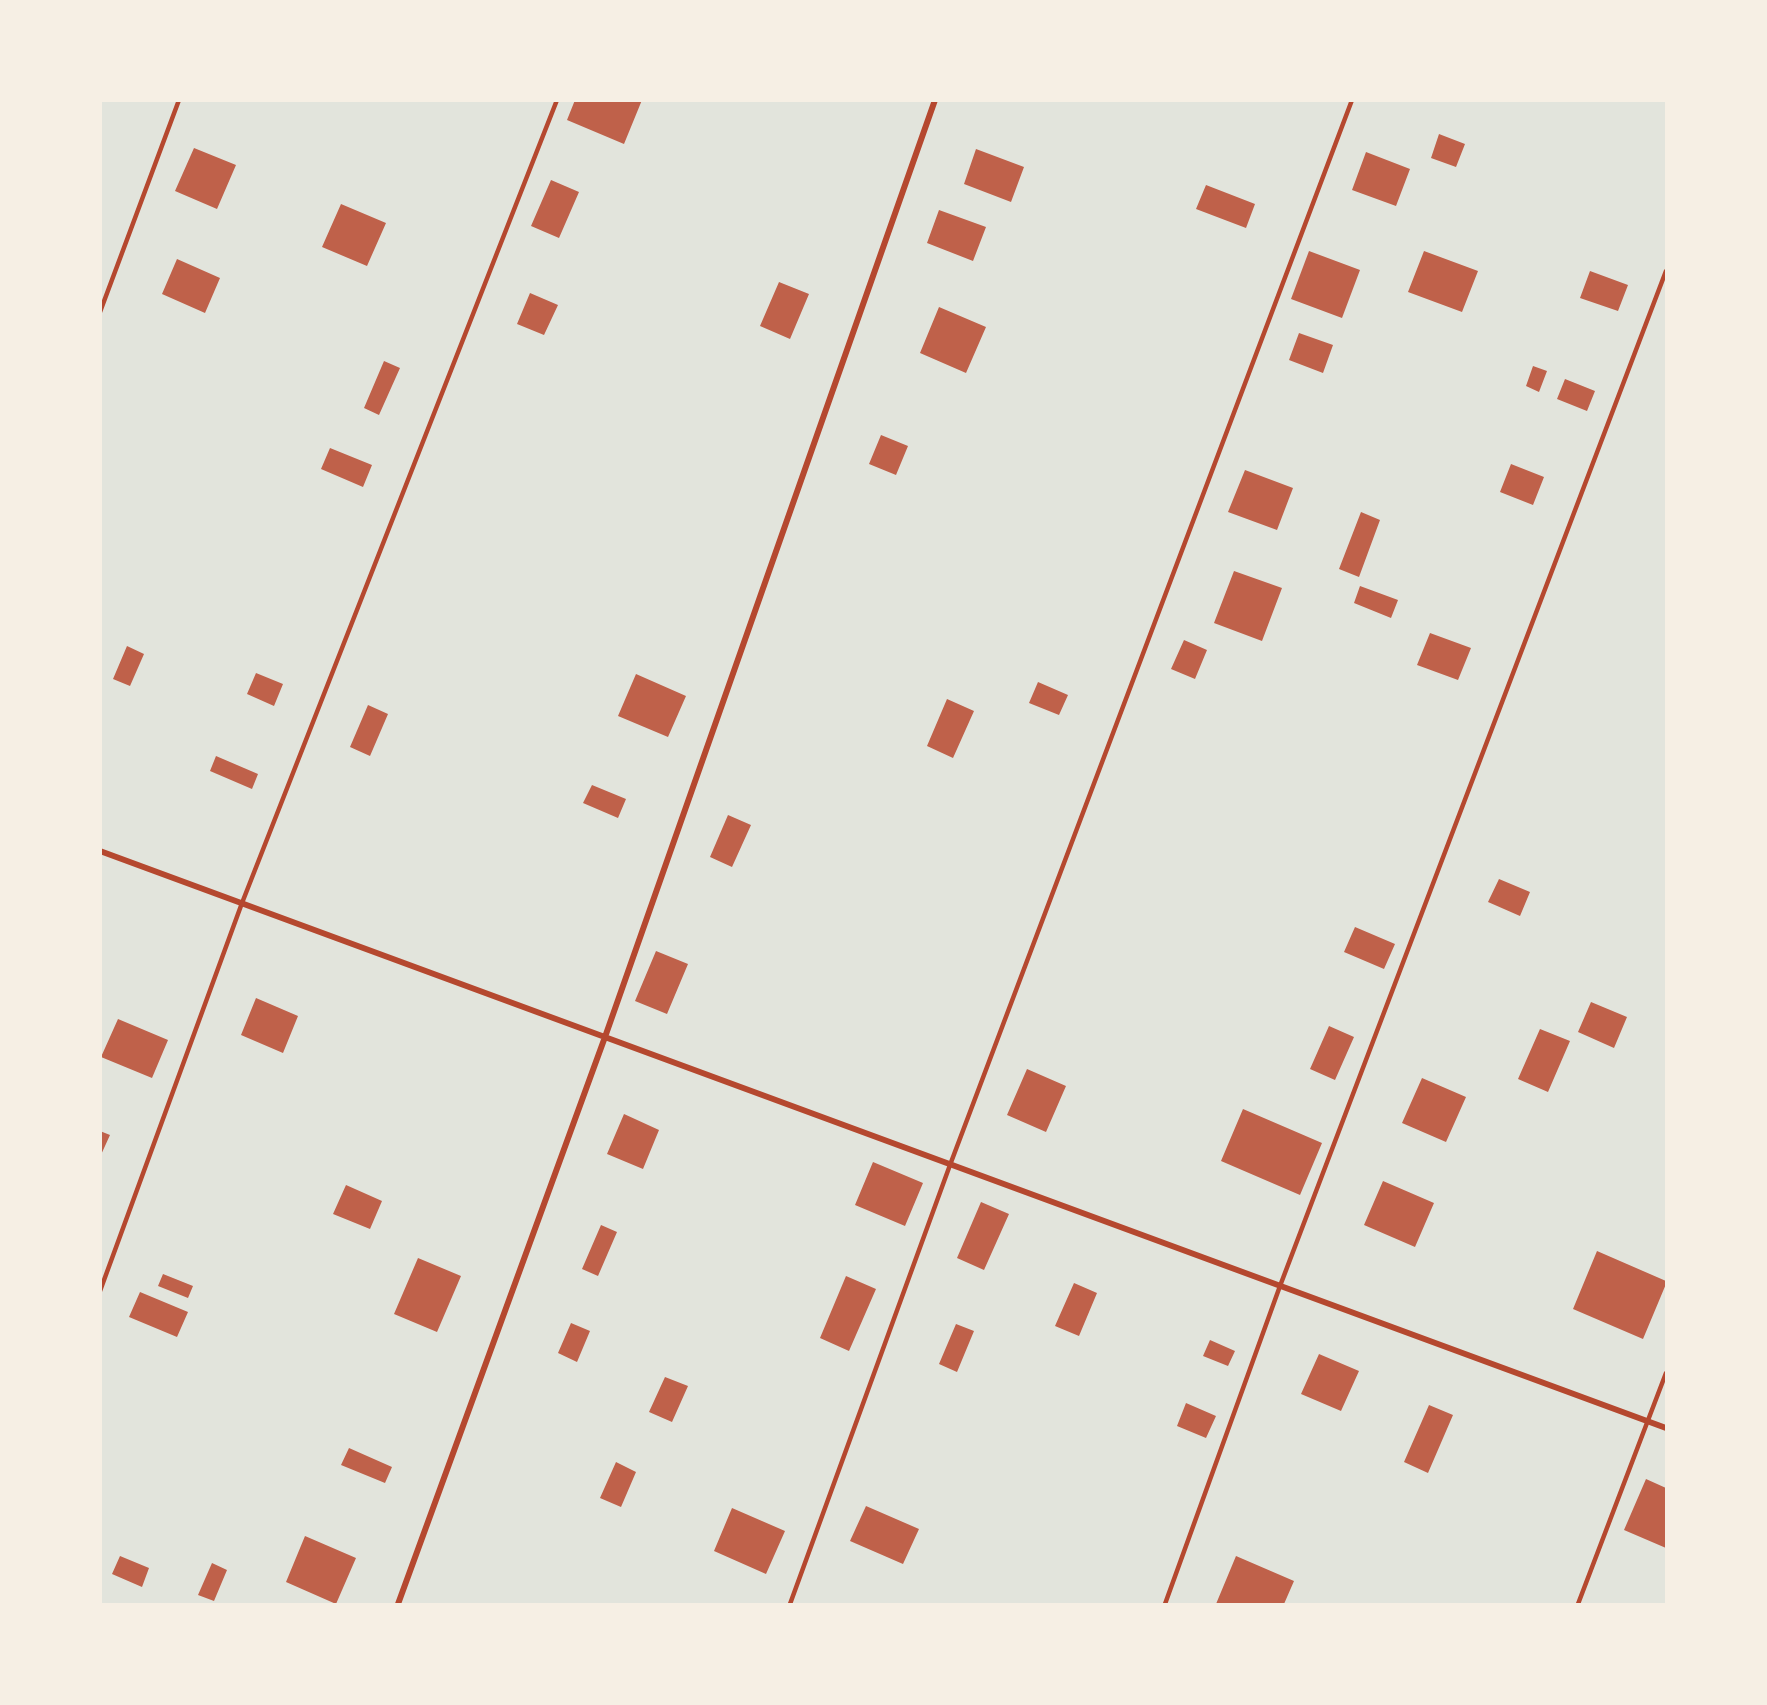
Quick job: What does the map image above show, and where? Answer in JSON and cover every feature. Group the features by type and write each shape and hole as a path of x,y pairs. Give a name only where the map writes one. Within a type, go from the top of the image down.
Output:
{"street":[{"path":"398,1605 605,1037 935,100"},
{"path":"100,851 1666,1428"}],"lane":[{"path":"100,312 179,100"},
{"path":"100,1291 242,903 557,100"},
{"path":"790,1605 950,1165 1352,100"},
{"path":"1165,1605 1280,1286 1666,271"},
{"path":"1578,1605 1666,1372"}],"shaded area":[{"path":"101,101 1666,101 1666,1604 101,1604"}],"building":[{"path":"575,100 642,100 624,144 567,120"},
{"path":"1439,134 1465,144 1456,167 1431,158"},
{"path":"194,148 236,165 217,209 175,191"},
{"path":"976,149 1024,167 1011,202 964,184"},
{"path":"1366,152 1410,169 1396,206 1352,190"},
{"path":"551,180 579,192 559,238 531,226"},
{"path":"1206,185 1255,204 1246,228 1196,209"},
{"path":"341,204 386,223 367,266 322,247"},
{"path":"939,210 986,227 973,261 927,243"},
{"path":"1309,251 1360,270 1342,318 1291,299"},
{"path":"1424,251 1478,271 1462,312 1408,292"},
{"path":"177,259 220,278 205,313 162,294"},
{"path":"1590,271 1628,285 1618,311 1580,298"},
{"path":"779,282 809,294 790,339 760,326"},
{"path":"530,293 558,305 544,335 517,324"},
{"path":"939,307 986,327 966,373 920,353"},
{"path":"1299,333 1333,345 1323,373 1289,360"},
{"path":"384,361 400,368 379,415 364,408"},
{"path":"1533,366 1547,371 1539,392 1526,386"},
{"path":"1565,379 1595,391 1587,411 1557,399"},
{"path":"881,435 908,446 896,475 869,464"},
{"path":"330,448 372,465 363,487 321,469"},
{"path":"1511,464 1544,477 1533,505 1500,492"},
{"path":"1245,470 1293,488 1277,530 1228,512"},
{"path":"1361,512 1380,520 1359,577 1339,569"},
{"path":"1234,571 1282,588 1262,641 1214,623"},
{"path":"1360,586 1398,600 1391,618 1354,603"},
{"path":"1430,633 1471,648 1458,680 1417,665"},
{"path":"1184,640 1207,650 1195,679 1171,669"},
{"path":"127,646 144,654 130,686 113,679"},
{"path":"256,673 283,684 274,706 247,694"},
{"path":"636,674 686,696 668,737 618,716"},
{"path":"1038,682 1068,695 1059,715 1029,703"},
{"path":"947,699 974,711 953,758 927,746"},
{"path":"368,705 388,714 370,756 350,747"},
{"path":"216,756 258,774 252,789 210,771"},
{"path":"592,785 626,799 618,818 583,803"},
{"path":"728,815 751,825 732,867 710,857"},
{"path":"1499,879 1530,892 1520,916 1488,902"},
{"path":"1355,927 1395,944 1384,969 1344,952"},
{"path":"656,951 688,964 667,1014 635,1001"},
{"path":"256,998 298,1016 283,1053 241,1035"},
{"path":"1591,1002 1627,1017 1614,1048 1578,1032"},
{"path":"118,1019 168,1040 152,1078 101,1057"},
{"path":"1329,1026 1354,1037 1335,1080 1310,1069"},
{"path":"1540,1029 1570,1041 1548,1092 1518,1079"},
{"path":"1027,1069 1066,1086 1046,1132 1007,1115"},
{"path":"1422,1078 1466,1097 1446,1142 1402,1123"},
{"path":"1243,1109 1322,1143 1300,1195 1221,1161"},
{"path":"624,1114 659,1130 643,1169 607,1154"},
{"path":"100,1131 110,1135 100,1157"},
{"path":"873,1162 923,1183 905,1226 855,1205"},
{"path":"1383,1181 1434,1203 1415,1247 1364,1225"},
{"path":"346,1185 382,1201 370,1229 333,1214"},
{"path":"981,1202 1009,1214 984,1270 957,1258"},
{"path":"601,1225 617,1232 598,1276 582,1269"},
{"path":"1597,1251 1666,1281 1643,1339 1573,1309"},
{"path":"418,1258 461,1276 437,1332 394,1314"},
{"path":"163,1274 193,1286 188,1298 158,1286"},
{"path":"846,1276 876,1289 849,1351 820,1338"},
{"path":"1074,1283 1097,1293 1079,1336 1055,1326"},
{"path":"140,1292 188,1312 177,1337 129,1317"},
{"path":"571,1323 590,1331 577,1362 558,1353"},
{"path":"956,1324 974,1331 957,1372 939,1364"},
{"path":"1210,1340 1235,1351 1228,1366 1203,1356"},
{"path":"1319,1354 1359,1371 1341,1411 1301,1394"},
{"path":"665,1377 688,1386 672,1422 649,1412"},
{"path":"1186,1403 1216,1416 1206,1438 1177,1426"},
{"path":"1429,1405 1453,1415 1428,1473 1404,1462"},
{"path":"349,1448 392,1467 385,1483 341,1465"},
{"path":"616,1462 636,1472 621,1507 600,1498"},
{"path":"1646,1479 1666,1488 1666,1548 1624,1530"},
{"path":"866,1506 919,1529 903,1564 850,1541"},
{"path":"732,1508 785,1531 766,1574 714,1551"},
{"path":"305,1536 356,1558 336,1604 286,1582"},
{"path":"120,1556 149,1568 142,1587 112,1574"},
{"path":"1236,1556 1294,1581 1284,1604 1216,1604"},
{"path":"212,1563 227,1570 214,1601 198,1595"}]}
